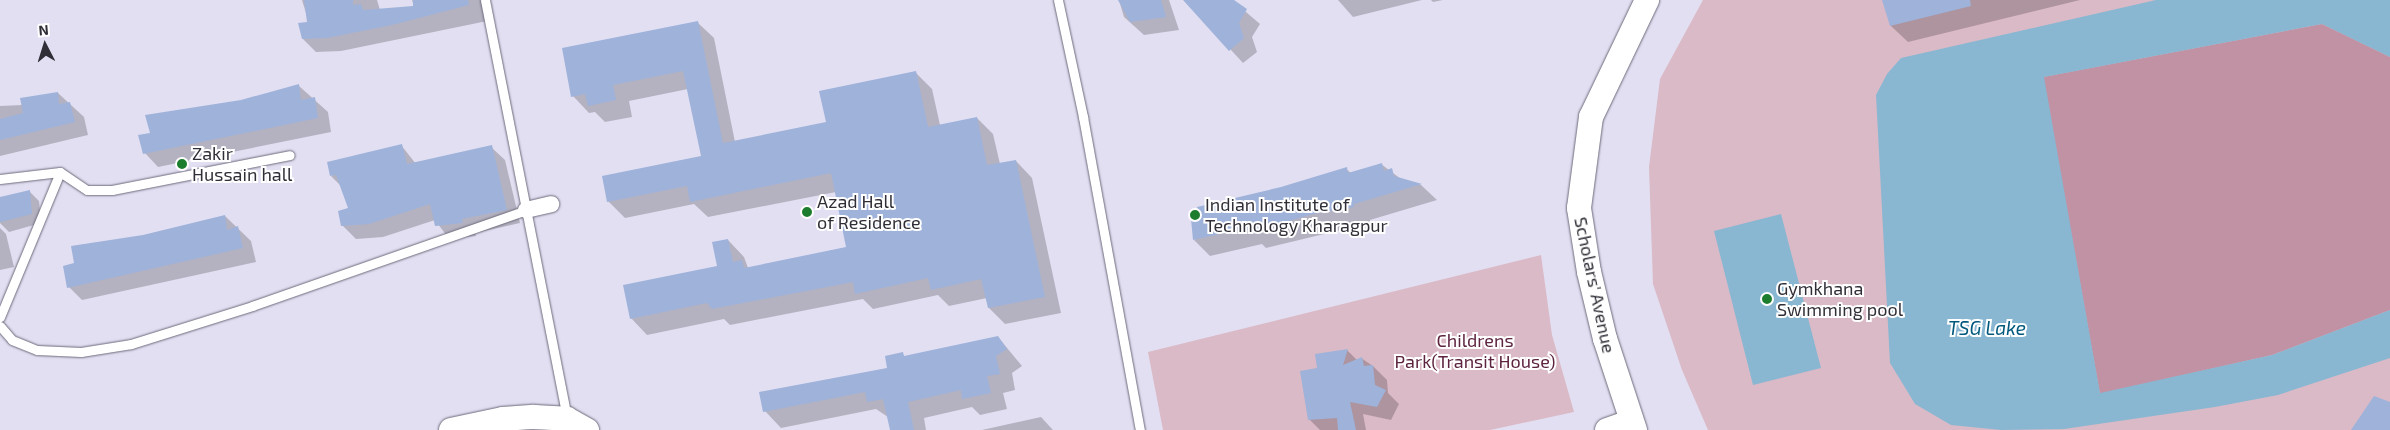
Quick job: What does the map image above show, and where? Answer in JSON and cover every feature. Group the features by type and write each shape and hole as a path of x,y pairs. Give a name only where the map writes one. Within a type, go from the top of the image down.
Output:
{"street":[{"name":"Scholars' Avenue","path":"1632,426 1589,272 1578,208 1591,117 1648,0"},
{"path":"526,210 552,204"},
{"path":"450,430 503,419 577,425"},
{"path":"1606,430 1632,426"}],"lane":[{"path":"485,0 526,210 577,425"},
{"path":"1058,0 1083,117 1140,430"},
{"path":"0,178 60,172 87,190 112,190 290,155"},
{"path":"0,317 60,172"},
{"path":"0,326 12,340 38,350 81,352 123,345 252,306 526,210"}],"green space":[{"path":"1703,0 2390,0 2390,430 1708,430 1682,370 1653,284 1649,167 1660,79"},
{"name":"Childrens Park(Transit House)","path":"1541,255 1552,335 1574,412 1490,430 1163,430 1148,352"}],"shaded area":[{"path":"2322,24 2390,57 2390,310 2272,355 2100,394 2043,77"}],"water":[{"name":"TSG Lake","path":"2156,0 2390,0 2390,57 2322,24 2044,77 2100,393 2272,355 2390,310 2390,358 2278,395 2215,407 2064,429 2001,430 1951,425 1915,404 1890,363 1876,95 1887,74 1901,58"},
{"name":"Gymkhana Swimming pool","path":"1781,214 1821,368 1753,385 1714,231"}],"building":[{"path":"304,0 353,0 353,5 361,4 363,10 413,6 413,0 468,0 469,5 392,25 327,38 302,39 298,23 307,22"},
{"path":"1118,0 1161,0 1166,17 1130,22"},
{"path":"1183,0 1234,0 1247,9 1239,23 1244,38 1229,51"},
{"path":"1882,0 1970,0 1971,6 1890,26"},
{"path":"698,21 723,143 826,122 819,91 916,71 928,127 977,117 987,165 1016,160 1045,297 988,308 981,279 931,290 928,278 855,294 853,282 712,309 707,303 630,319 623,285 717,266 712,242 728,239 733,262 742,260 744,268 846,247 831,173 690,202 687,186 607,202 602,176 701,156 683,71 613,85 616,100 588,106 585,94 571,97 562,48"},
{"path":"299,84 301,100 315,97 318,118 143,154 138,135 150,133 145,115 241,100"},
{"path":"58,92 59,104 70,102 75,122 0,140 0,119 23,113 20,98"},
{"path":"402,144 407,164 492,145 507,210 462,219 463,223 435,226 430,204 369,224 341,226 338,211 348,208 336,175 330,176 327,162"},
{"path":"1382,163 1384,171 1392,168 1394,176 1422,184 1354,204 1354,207 1313,214 1249,233 1247,228 1193,240 1191,219 1199,216 1197,207 1281,187 1347,167 1348,173"},
{"path":"30,190 32,214 0,222 0,197"},
{"path":"225,215 227,230 238,226 243,248 67,288 63,266 74,263 71,246 143,235"},
{"path":"998,336 1007,349 996,356 1000,374 987,376 991,393 962,399 961,390 908,402 914,430 890,430 883,399 867,402 865,392 763,412 759,392 887,368 885,356 903,352 904,356"},
{"path":"1348,349 1343,365 1362,357 1364,366 1373,365 1375,385 1386,390 1377,407 1350,402 1356,430 1338,430 1337,418 1308,420 1300,371 1317,368 1315,354"},
{"path":"2374,396 2390,402 2390,430 2351,430"}],"place":[{"name":"Zakir Hussain hall","path":"182,164"},
{"name":"Azad Hall of Residence","path":"807,212"},
{"name":"Indian Institute of Technology Kharagpur","path":"1195,215"},
{"name":"Gymkhana Swimming pool","path":"1767,299"}]}
